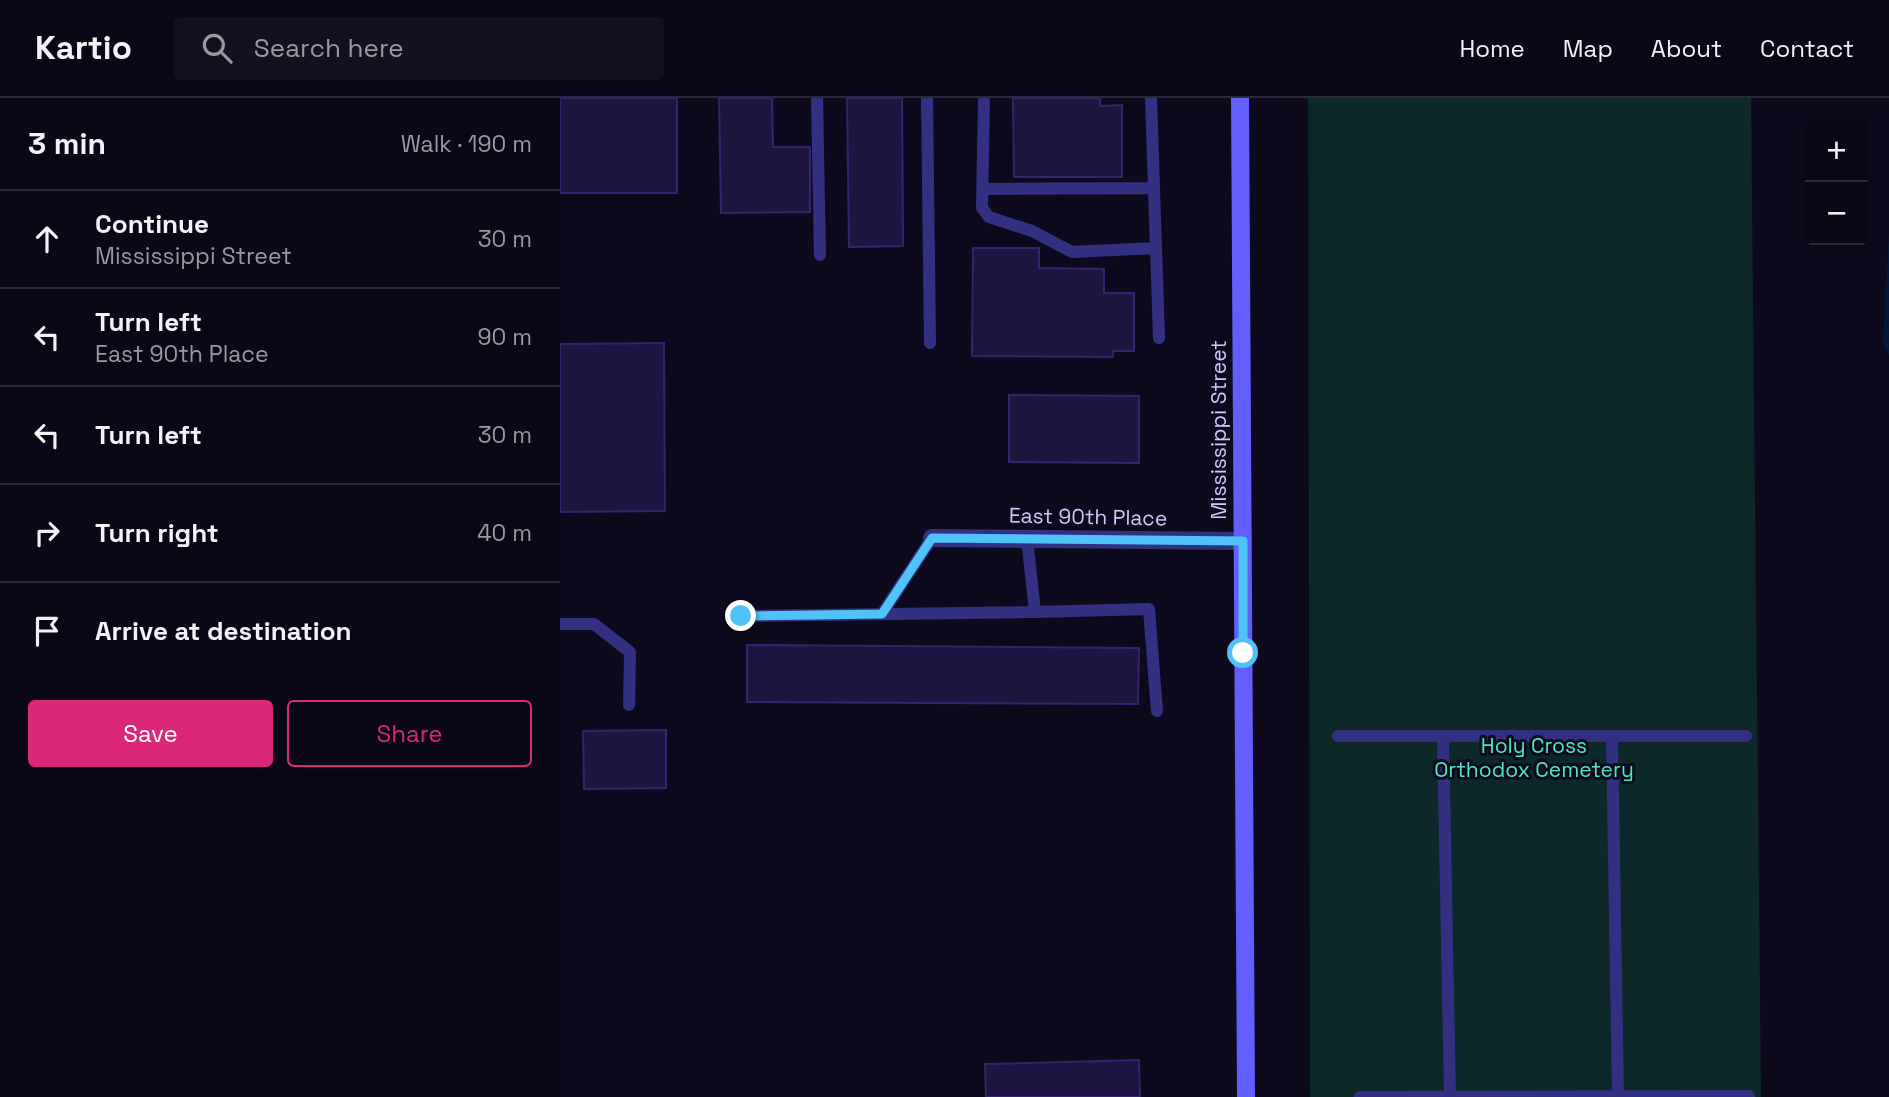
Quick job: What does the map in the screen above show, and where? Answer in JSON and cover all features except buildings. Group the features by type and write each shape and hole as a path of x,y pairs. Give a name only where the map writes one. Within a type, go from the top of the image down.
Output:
{"street":[{"name":"Mississippi Street","path":"1240,98 1246,1097"},
{"name":"East 90th Place","path":"932,538 1243,541"}],"lane":[{"path":"817,98 820,255"},
{"path":"927,98 930,343"},
{"path":"984,98 982,208 989,217 1032,231 1072,252 1156,248"},
{"path":"1151,98 1159,338"},
{"path":"983,189 1154,188"},
{"path":"882,614 932,538"},
{"path":"1027,539 1035,612"},
{"path":"741,616 1149,609 1157,711"},
{"path":"560,624 594,624 630,652 629,705"},
{"path":"1338,736 1745,736"},
{"path":"1443,736 1450,1096"},
{"path":"1612,736 1618,1097"},
{"path":"1360,1097 1749,1096"}],"green space":[{"name":"Holy Cross Orthodox Cemetery","path":"1308,98 1751,98 1761,1097 1310,1097"}],"water":[{"path":"1889,233 1889,355 1883,343"}],"route":[{"path":"741,616 882,614 932,538 1243,541 1243,653"}]}
